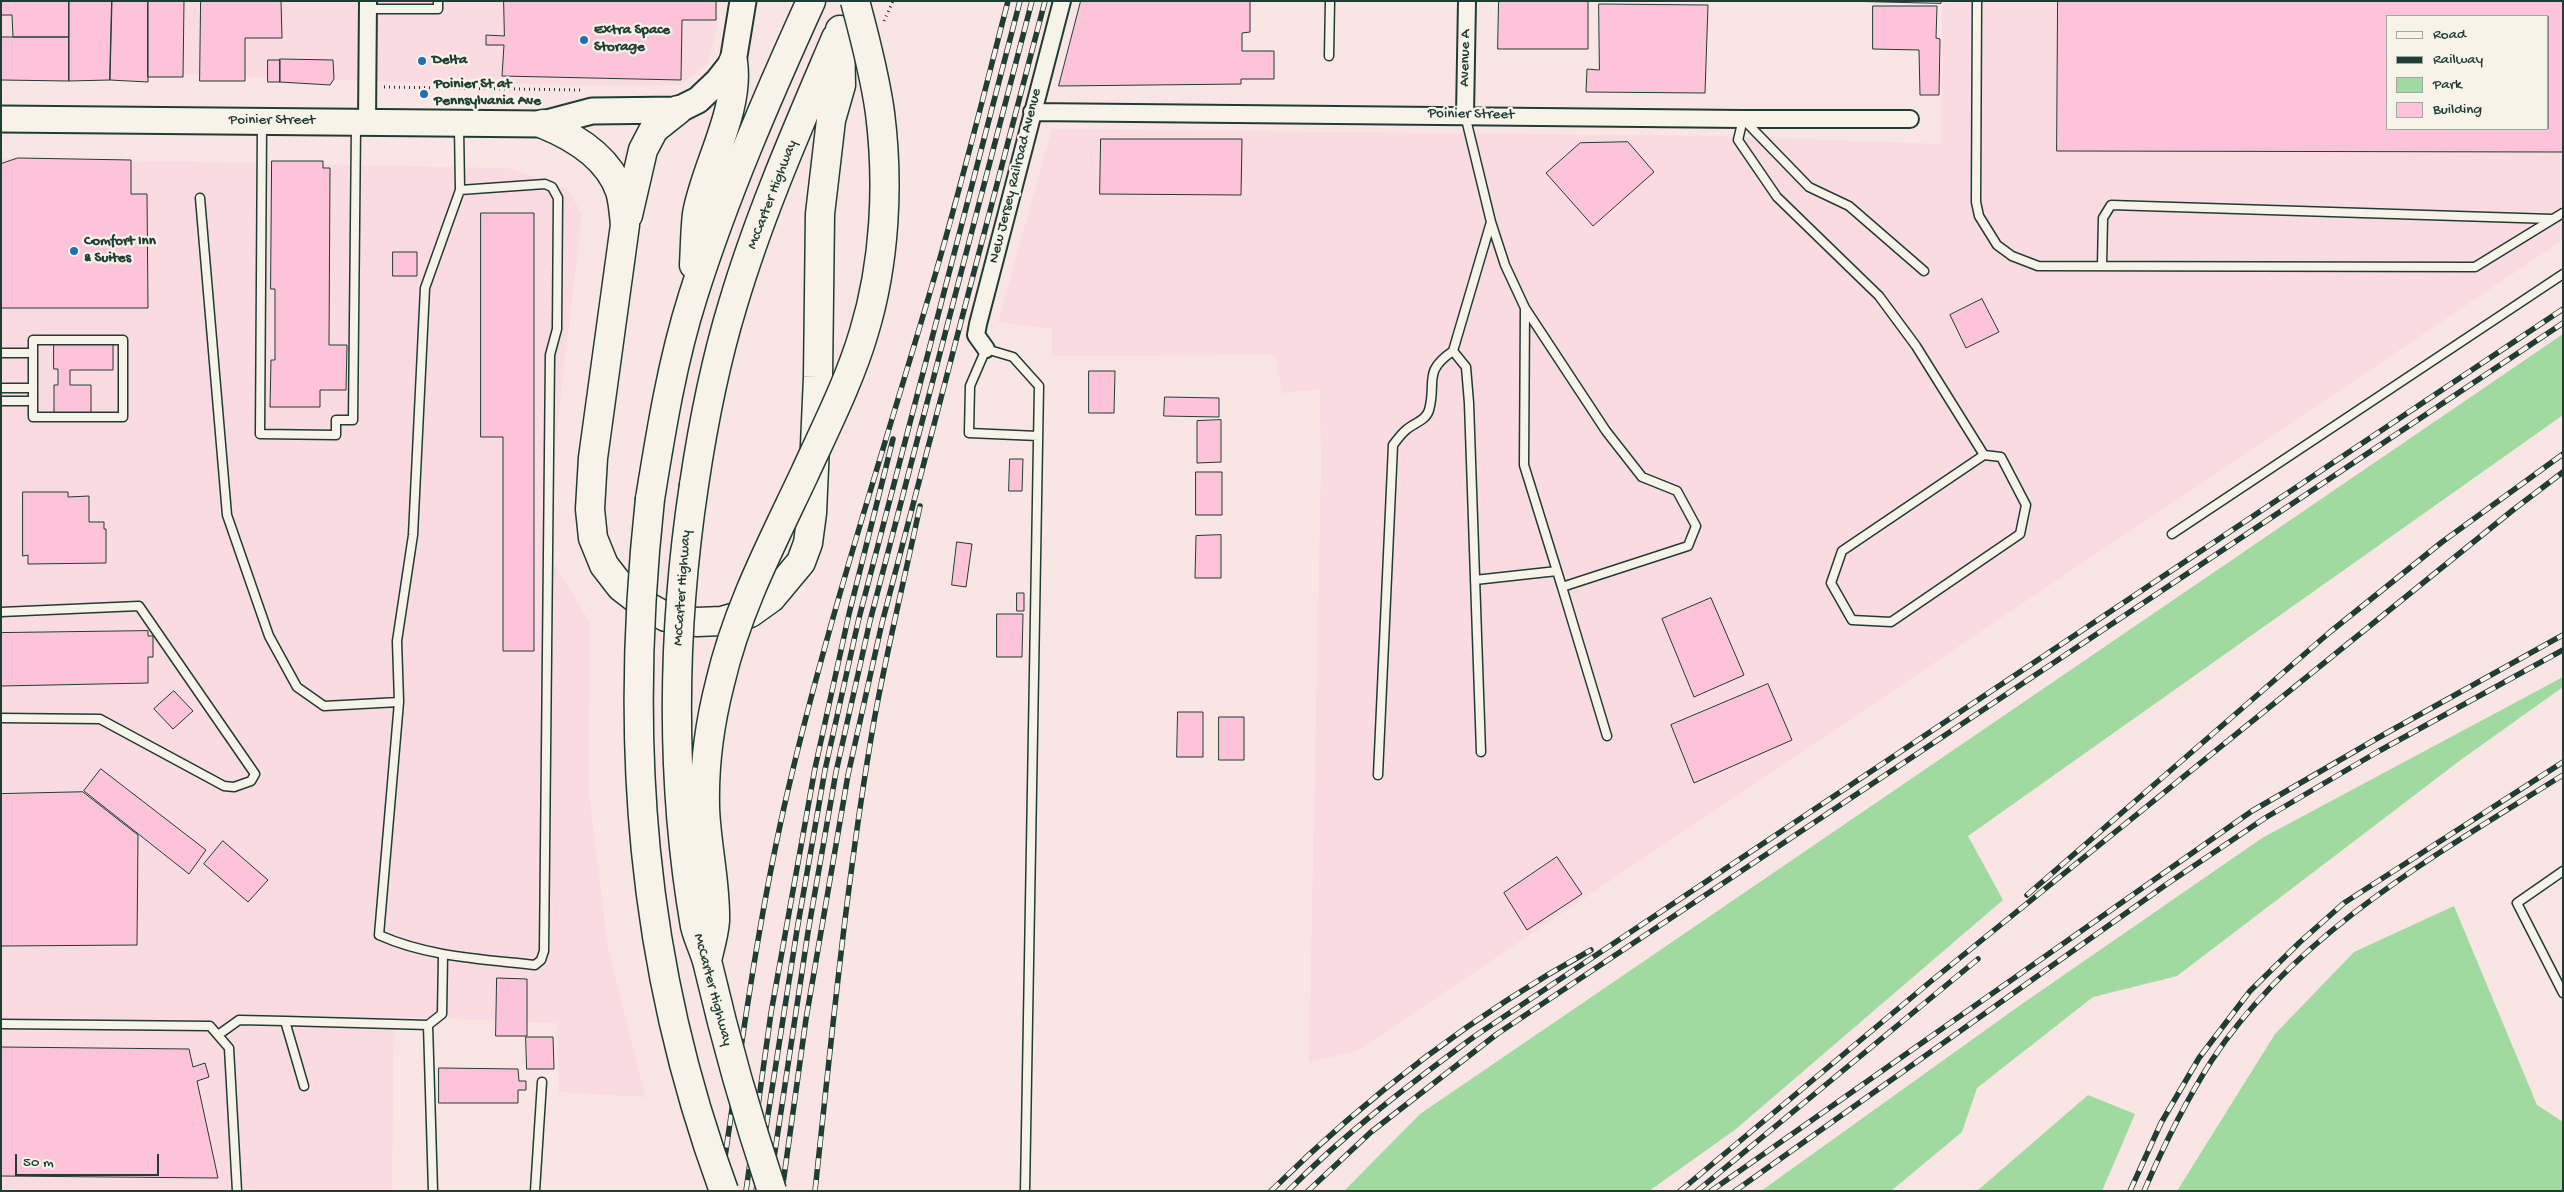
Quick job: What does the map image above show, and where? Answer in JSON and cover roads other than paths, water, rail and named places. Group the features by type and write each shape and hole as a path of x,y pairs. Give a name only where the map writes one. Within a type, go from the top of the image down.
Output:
{"highway":[{"path":"724,1191 692,1096 667,997 653,914 643,827 637,736 638,642 642,571 650,499 661,430 693,298 731,186 811,1"},
{"path":"707,960 715,922 705,805 709,738 720,683 736,626 762,563 846,378 864,332 875,286 882,227 884,166 880,112 854,1"},
{"name":"McCarter Highway","path":"772,1191 741,1098 707,960 696,928 682,823 679,769 679,647 686,537 709,399 733,303 772,193 854,1"},
{"path":"678,110 654,129 643,150 625,225 593,458 590,509 593,538 604,564 621,587 643,604 666,617 697,622 722,621 750,613 771,598 801,562 808,543 812,513 818,378 820,214 830,120 841,85 840,30"},
{"path":"693,298 697,214 720,141 735,77 733,62"},
{"path":"543,124 568,134 607,166 620,193 625,225"}],"main road":[{"path":"678,110 698,100 718,81 733,62 742,1"},
{"name":"Poinier Street","path":"1,119 543,124 592,111 678,110"},
{"path":"1,138 26,119"}],"street":[{"name":"New Jersey Railroad Avenue","path":"986,349 976,335 1062,1"},
{"name":"Avenue A","path":"1465,115 1467,1"},
{"path":"361,122 367,87 368,5"},
{"name":"Poinier Street","path":"1032,112 1910,119"}],"lane":[{"path":"368,5 438,9 438,1"},
{"path":"1329,56 1330,1"},
{"path":"1977,1 1976,202 1979,216 1997,246 2004,252 2024,262 2038,266 2475,267 2563,213"},
{"path":"1465,115 1491,222 1505,265 1525,308 1606,431 1642,477 1677,491 1696,526 1688,546 1562,588"},
{"path":"1743,119 1809,186 1849,206 1924,271"},
{"path":"1743,119 1738,140 1777,197 1879,296 1916,346 1984,455"},
{"path":"262,121 260,434 336,435 336,420 353,420 361,122"},
{"path":"459,124 460,190 425,288 412,535 397,641 399,702 379,935 400,945 444,955 535,965 541,960 544,951 550,355 557,329 558,198 552,187 544,184 460,190"},
{"path":"200,198 227,515 269,636 298,687 324,706 399,702"},
{"path":"2102,266 2103,218 2111,205 2553,219"},
{"path":"1378,775 1393,445 1407,429 1420,422 1429,410 1433,370 1442,358 1453,351 1491,222"},
{"path":"2172,534 2563,274"},
{"path":"1525,308 1524,465 1607,736"},
{"path":"33,340 123,340 123,417 33,418 33,353 33,340"},
{"path":"1024,1191 1039,386 1013,357 986,349 970,386 969,433 1038,436"},
{"path":"1453,351 1466,367 1481,752"},
{"path":"1,353 33,353"},
{"path":"1,388 33,388"},
{"path":"1,401 33,401"},
{"path":"1984,455 2001,457 2026,505 2020,534 1891,622 1852,620 1831,582 1842,551 1984,455"},
{"path":"1475,580 1557,571"},
{"path":"1,612 139,606 255,774 251,782 234,787 224,786 100,719 1,718"},
{"path":"2563,871 2517,903 2563,993"},
{"path":"218,1035 239,1020 428,1025 442,1014 444,955"},
{"path":"285,1020 304,1086"},
{"path":"1,1024 210,1026 230,1048 237,1191"},
{"path":"428,1025 433,1191"},
{"path":"535,1191 542,1082"}],"railway":[{"path":"720,1191 758,940 777,840 803,728 855,543 950,225 1008,1"},
{"path":"756,1191 797,930 825,770 859,618 1020,1"},
{"path":"769,1191 808,932 836,772 870,621 1032,1"},
{"path":"782,1191 806,1019 848,775 882,623 1045,1"},
{"path":"1288,1191 1355,1129 1475,1036 2563,309"},
{"path":"1308,1191 1371,1132 1497,1034 2563,323"},
{"path":"746,1191 771,1013 815,768 849,614 893,439"},
{"path":"2027,895 2330,632 2442,542 2563,454"},
{"path":"1680,1191 1930,982 2513,510 2563,472"},
{"path":"815,1191 841,955 864,779 885,667 920,506"},
{"path":"1711,1191 2252,811 2383,735 2563,635"},
{"path":"1735,1191 2167,884 2265,818 2379,751 2563,650"},
{"path":"2130,1191 2161,1123 2199,1058 2250,991 2300,942 2344,903 2563,762"},
{"path":"2144,1191 2175,1124 2212,1060 2246,1015 2285,973 2327,935 2419,866 2563,775"},
{"path":"1271,1191 1345,1122 1423,1059 1505,1002 1591,950"},
{"path":"1697,1191 1978,959"}],"place":[{"name":"Extra Space Storage","path":"584,40"},
{"name":"Delta","path":"422,61"},
{"name":"Poinier St at Pennsylvania Ave","path":"424,94"},
{"name":"Comfort Inn & Suites","path":"74,251"}]}
